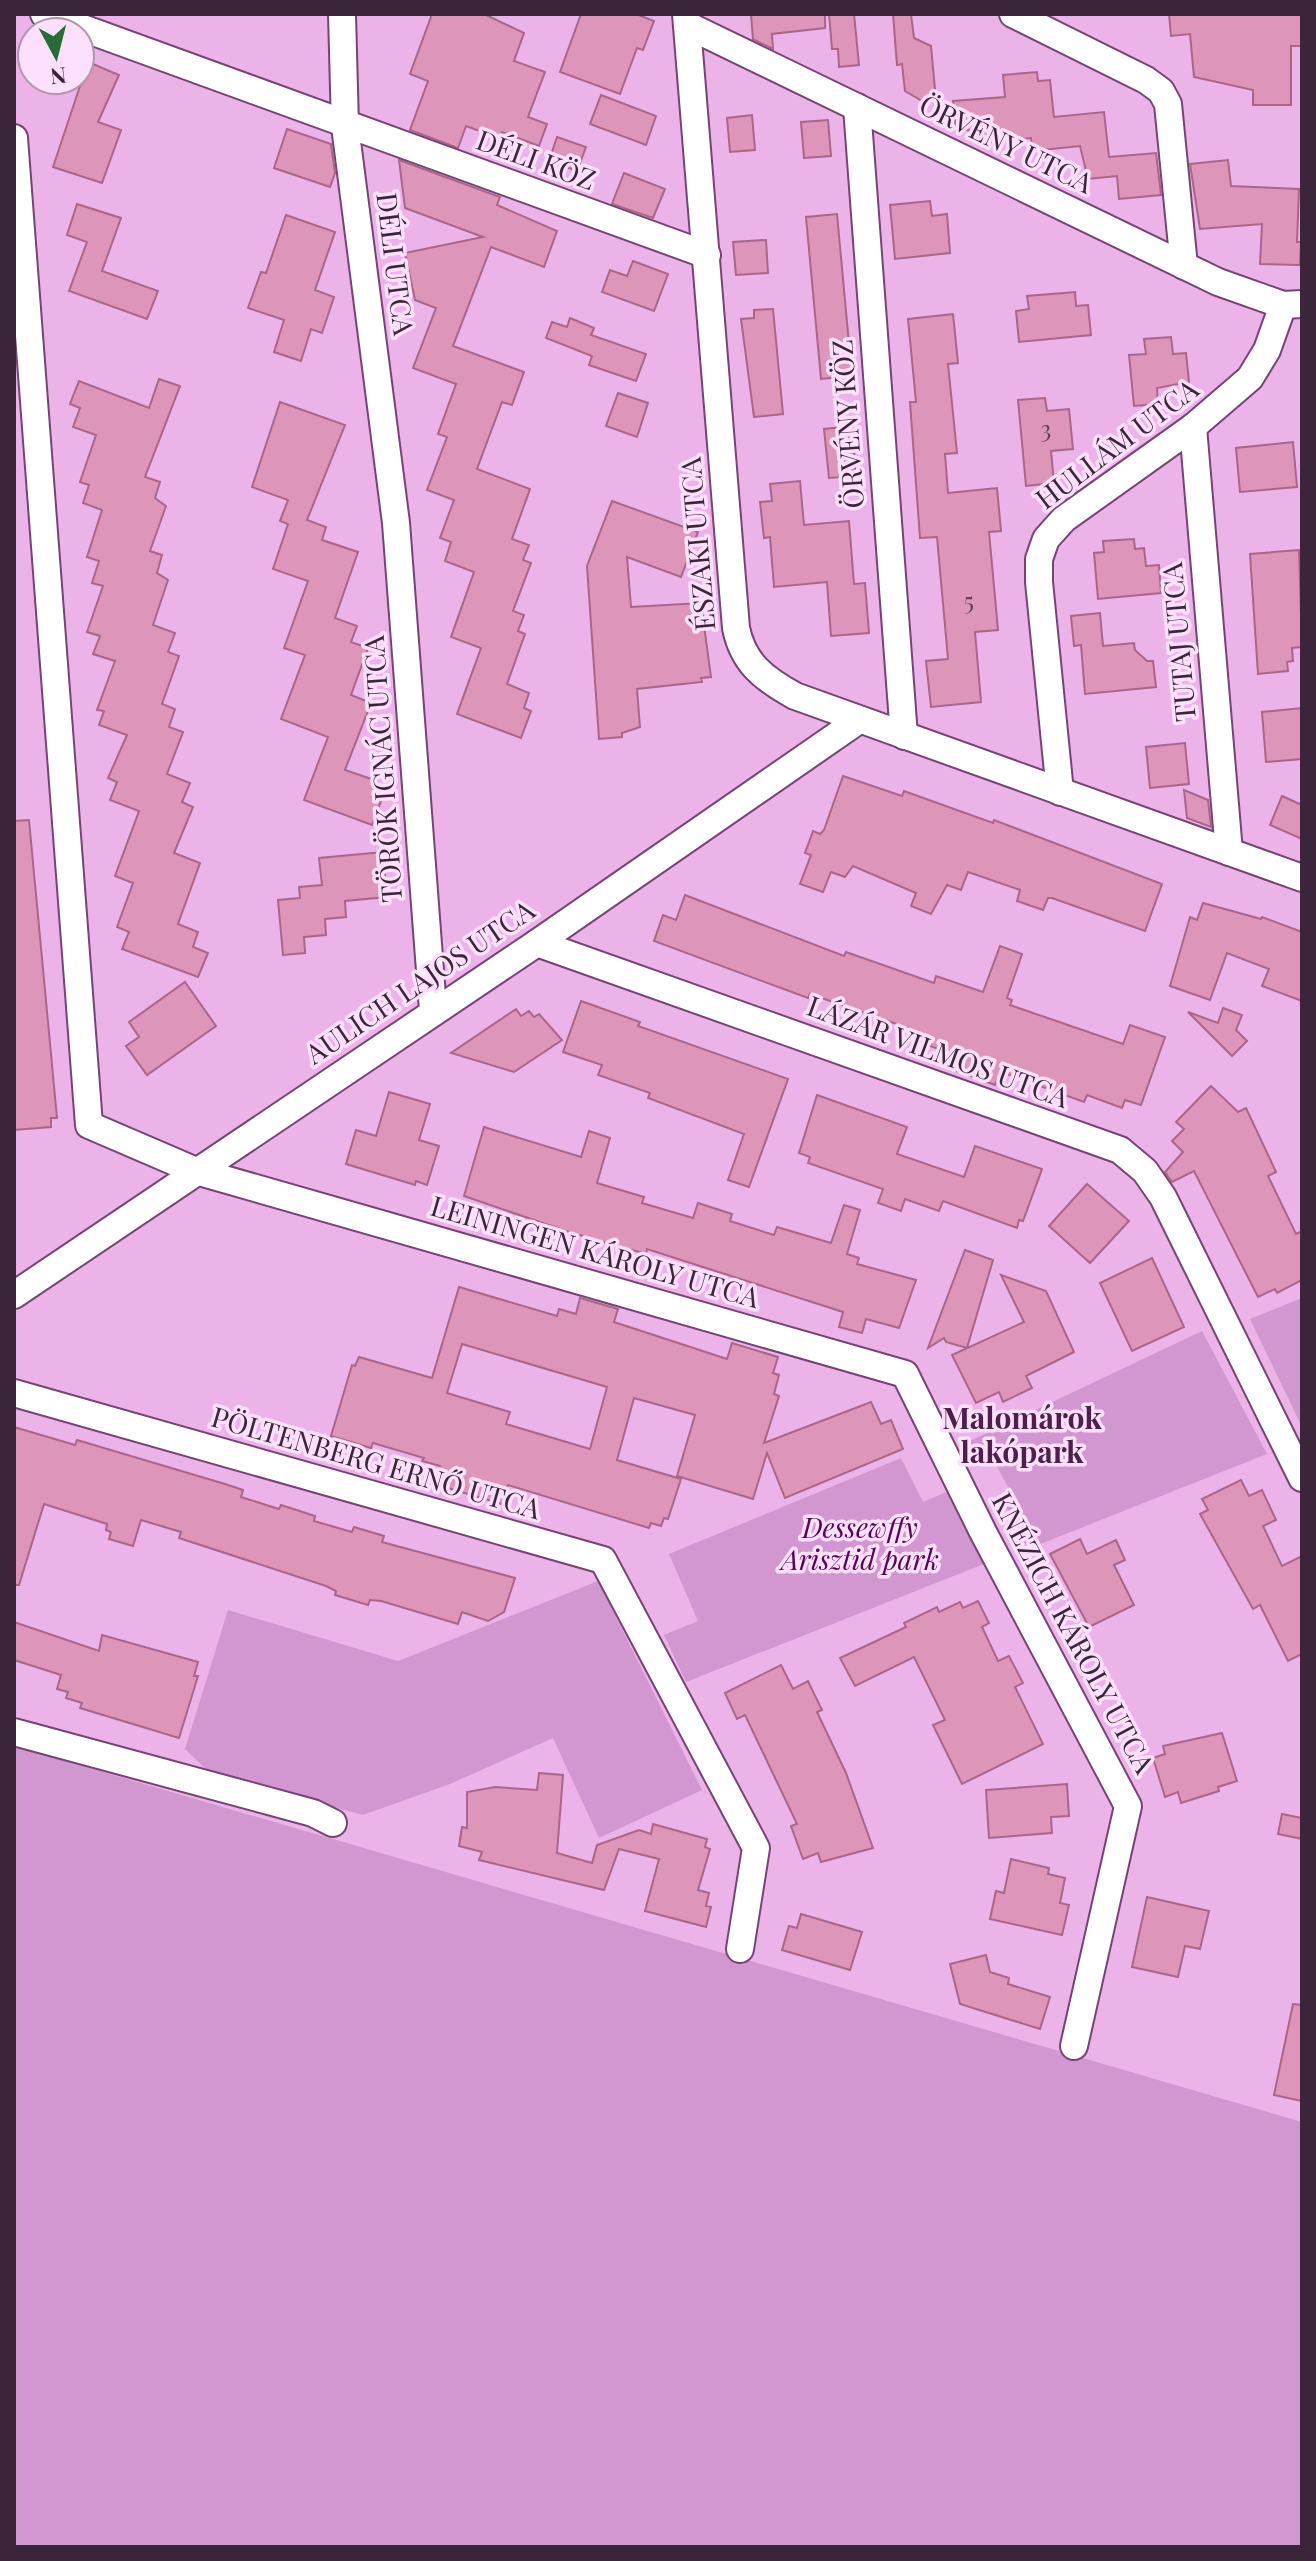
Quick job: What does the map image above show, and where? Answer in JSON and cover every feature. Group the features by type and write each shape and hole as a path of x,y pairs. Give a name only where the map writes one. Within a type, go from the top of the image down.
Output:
{"street":[{"name":"DÉLI KÖZ","path":"44,14 345,126 707,255"},
{"name":"DÉLI UTCA","path":"342,14 345,126 396,523"},
{"path":"1013,14 1146,80 1161,91 1168,104 1184,266"},
{"name":"ÖRVÉNY UTCA","path":"686,20 1184,266 1292,305"},
{"name":"ÉSZAKI UTCA","path":"686,20 739,647 750,663 769,682 859,720 1302,878"},
{"name":"ÖRVÉNY KÖZ","path":"857,107 904,736"},
{"path":"14,138 22,345"},
{"name":"HULLÁM UTCA","path":"1060,792 1039,582 1039,559 1046,539 1064,519 1193,427 1250,378 1292,305"},
{"name":"LEININGEN KÁROLY UTCA","path":"22,345 89,1125 196,1171 905,1374 938,1441"},
{"name":"TUTAJ UTCA","path":"1193,427 1229,852"},
{"name":"TÖRÖK IGNÁC UTCA","path":"396,523 433,1010"},
{"name":"AULICH LAJOS UTCA","path":"14,1295 433,1010 537,943 859,720"},
{"name":"LÁZÁR VILMOS UTCA","path":"537,943 1120,1150 1145,1171 1163,1197 1302,1478"},
{"name":"PÖLTENBERG ERNŐ UTCA","path":"14,1393 603,1560 756,1848 740,1949"},
{"name":"KNÉZICH KÁROLY UTCA","path":"938,1441 1128,1806 1074,2046"},
{"path":"14,1732 313,1813 333,1823"}],"green space":[{"path":"1302,1298 1302,1427 1250,1319"},
{"path":"1202,1331 1267,1454 1028,1549 1006,1507 1016,1502 985,1444 974,1448 970,1441"},
{"name":"Dessewffy Arisztid park","path":"901,1458 923,1502 949,1491 984,1564 686,1682 664,1635 698,1621 669,1554"},
{"path":"598,1581 702,1790 599,1838 553,1738 450,1784 363,1815 211,1774 185,1749 228,1610 398,1661"},
{"path":"14,1746 1302,2122 1302,2547 14,2547"}],"building":[{"path":"432,14 484,14 524,33 514,61 545,72 528,117 547,124 539,146 502,132 499,138 466,126 458,148 410,130 428,81 410,74"},
{"path":"581,14 636,14 654,21 643,50 637,48 620,94 560,72"},
{"path":"751,14 825,14 825,28 772,34 773,49 753,39"},
{"path":"829,14 854,14 859,65 839,67 838,49 832,49"},
{"path":"893,14 911,14 914,38 931,46 936,100 922,101 905,91 902,64 897,65"},
{"path":"1169,14 1302,14 1302,46 1291,46 1291,105 1253,105 1253,90 1194,77 1190,34 1171,36"},
{"path":"96,65 119,75 98,122 121,130 102,183 53,167 77,96 96,96"},
{"path":"1037,72 1038,81 1050,80 1054,117 1104,112 1109,157 1156,153 1161,195 1119,199 1117,176 1088,179 1080,146 1032,151 1031,138 981,143 980,129 956,131 953,101 1005,97 1003,75"},
{"path":"601,95 656,116 646,145 590,124"},
{"path":"752,115 755,150 730,152 727,118"},
{"path":"828,120 831,156 804,158 801,122"},
{"path":"287,129 331,144 335,173 330,187 274,168"},
{"path":"557,137 586,147 577,171 549,161"},
{"path":"399,160 500,197 497,205 557,231 544,267 491,247 453,346 524,372 512,405 502,402 477,469 530,489 512,539 529,545 523,560 531,563 513,611 524,615 518,631 525,634 507,684 529,693 524,708 531,711 521,738 457,714 481,648 451,637 474,572 445,561 451,542 440,538 454,500 427,490 447,437 438,434 456,384 413,368 436,308 415,300 405,253 483,237 405,208"},
{"path":"1228,160 1231,186 1299,189 1297,242 1301,242 1300,265 1260,264 1262,224 1200,229 1190,164"},
{"path":"624,173 665,189 653,218 612,204"},
{"path":"930,201 932,216 947,214 950,253 895,259 890,205"},
{"path":"77,204 121,218 102,271 158,291 147,319 69,291 87,242 67,235"},
{"path":"837,214 852,376 821,379 806,217"},
{"path":"286,215 335,232 315,290 334,297 322,333 311,329 301,361 274,352 284,320 248,308 261,272 266,273"},
{"path":"766,240 768,273 736,275 733,242"},
{"path":"633,261 668,274 654,311 602,292 610,270 627,276"},
{"path":"1075,292 1076,306 1088,305 1091,335 1019,342 1016,311 1029,309 1027,296"},
{"path":"773,309 783,414 754,417 741,319 754,318 754,310"},
{"path":"953,314 958,363 948,364 957,453 945,454 948,493 997,488 1001,531 989,532 998,630 975,632 981,702 931,707 926,661 948,659 937,537 920,538 910,402 916,402 908,319"},
{"path":"570,318 594,328 591,335 646,354 636,381 589,365 592,356 546,338 552,322 567,327"},
{"path":"1171,337 1173,354 1186,353 1189,382 1157,388 1158,404 1134,406 1129,355 1146,354 1144,339"},
{"path":"159,379 180,386 145,477 160,482 155,498 166,506 150,551 162,555 157,573 168,580 153,625 175,633 168,652 179,656 162,704 175,709 169,727 183,732 167,774 190,783 182,802 193,807 174,853 200,863 178,924 198,932 193,947 208,953 198,977 122,949 129,932 117,927 133,883 115,876 139,811 110,800 117,782 108,778 127,735 99,725 104,711 97,710 115,661 93,654 100,636 87,632 103,586 92,583 99,561 87,557 102,510 83,503 89,485 80,482 96,435 73,427 80,408 70,404 79,381 149,408"},
{"path":"618,393 648,403 637,437 606,426"},
{"path":"1045,398 1047,411 1069,409 1073,449 1051,451 1054,483 1026,486 1018,400"},
{"path":"280,402 345,425 307,520 326,527 322,540 358,552 335,618 357,626 351,642 368,648 351,695 371,703 345,770 377,781 372,797 381,801 372,825 304,800 328,737 281,719 305,655 284,648 308,581 273,569 288,524 280,521 288,500 252,487"},
{"path":"852,426 856,476 829,478 824,429"},
{"path":"1293,442 1297,487 1240,492 1236,448"},
{"path":"800,481 804,525 849,521 854,584 865,583 869,633 831,636 827,582 774,587 770,537 764,538 760,502 772,501 770,484"},
{"path":"612,501 698,532 681,577 627,557 631,607 701,603 711,677 701,678 702,682 637,689 640,727 622,733 622,737 599,739 587,566"},
{"path":"1134,539 1135,549 1144,548 1146,566 1159,565 1161,593 1098,599 1094,553 1104,552 1103,541"},
{"path":"1299,550 1302,647 1292,648 1293,661 1287,662 1288,671 1258,674 1250,554"},
{"path":"1100,613 1103,646 1134,643 1135,650 1147,661 1153,661 1156,687 1085,694 1081,645 1074,646 1071,616"},
{"path":"1302,708 1302,759 1266,762 1262,712"},
{"path":"1185,743 1189,784 1150,788 1146,747"},
{"path":"843,776 902,796 904,791 993,823 994,820 1162,884 1145,931 1052,898 1048,898 1043,910 1017,901 1020,890 968,872 961,890 947,885 931,914 911,906 916,893 853,866 845,877 831,872 823,892 800,884 811,855 805,853 813,831 820,834 824,830"},
{"path":"1184,790 1208,800 1211,827 1187,818"},
{"path":"1282,796 1302,805 1302,839 1270,825"},
{"path":"29,820 57,1118 51,1118 51,1127 14,1130 14,821"},
{"path":"383,852 387,897 345,901 346,917 325,919 326,935 304,937 305,953 283,955 278,900 300,898 299,887 322,885 319,858"},
{"path":"685,895 844,956 846,952 934,983 936,976 983,992 1000,946 1022,954 1007,998 1012,1000 1010,1005 1123,1044 1130,1025 1165,1037 1141,1105 1125,1100 1122,1108 1087,1095 1084,1102 1007,1074 1005,1080 998,1078 995,1085 934,1063 939,1049 913,1040 917,1031 810,994 808,998 654,941 663,915 676,920"},
{"path":"1203,903 1262,917 1302,932 1302,1001 1262,986 1269,969 1227,953 1210,1000 1170,986 1190,917 1197,920"},
{"path":"185,982 216,1026 147,1075 126,1046 139,1037 129,1022"},
{"path":"581,1001 640,1022 638,1026 788,1079 749,1187 728,1180 744,1134 648,1098 650,1093 598,1075 602,1065 563,1052"},
{"path":"1223,1008 1242,1015 1236,1030 1247,1041 1232,1056 1188,1012 1218,1023"},
{"path":"516,1009 521,1016 529,1011 534,1017 539,1014 562,1040 514,1072 451,1053"},
{"path":"1211,1086 1238,1112 1246,1108 1276,1172 1268,1176 1296,1234 1302,1231 1302,1280 1277,1293 1275,1289 1258,1297 1194,1171 1172,1182 1165,1172 1183,1152 1172,1141 1184,1129 1176,1122"},
{"path":"389,1092 430,1104 419,1140 439,1146 427,1185 416,1181 415,1185 346,1164 356,1130 376,1136"},
{"path":"817,1095 907,1127 897,1154 964,1177 975,1146 1042,1169 1023,1221 1019,1220 1017,1228 943,1201 939,1211 905,1199 901,1211 878,1203 883,1189 808,1163 810,1157 799,1153"},
{"path":"484,1127 581,1157 589,1131 610,1138 597,1183 644,1197 642,1203 693,1218 698,1203 732,1214 730,1221 774,1235 777,1227 831,1243 844,1205 860,1210 847,1254 859,1258 857,1264 916,1280 899,1328 866,1319 862,1333 839,1327 843,1312 647,1249 646,1254 572,1233 464,1196"},
{"path":"1087,1184 1129,1221 1090,1263 1049,1226"},
{"path":"965,1250 993,1260 967,1348 946,1342 944,1338 928,1348"},
{"path":"1152,1258 1184,1327 1132,1351 1100,1283"},
{"path":"1001,1275 1046,1291 1074,1352 1026,1376 1032,1388 1003,1402 999,1392 976,1403 952,1355 1024,1322"},
{"path":"459,1287 557,1316 559,1309 576,1314 580,1298 618,1309 614,1322 727,1359 732,1343 778,1357 773,1373 779,1375 774,1394 779,1396 764,1443 871,1402 881,1424 891,1420 903,1449 785,1498 767,1453 753,1499 677,1476 695,1415 634,1398 617,1460 681,1479 668,1519 664,1518 661,1526 651,1523 649,1528 508,1485 502,1504 434,1484 440,1466 422,1461 424,1458 373,1443 371,1448 331,1436 352,1365 355,1366 359,1357 432,1378","holes":["462,1344 607,1387 590,1449 506,1424 510,1412 447,1393"]},
{"path":"14,1427 75,1445 77,1440 225,1484 243,1490 241,1497 315,1516 314,1521 352,1532 354,1527 384,1536 382,1542 515,1578 504,1612 488,1621 462,1612 458,1624 381,1601 370,1600 368,1605 335,1595 336,1591 326,1586 179,1538 181,1532 141,1520 133,1546 109,1539 111,1532 106,1530 107,1524 44,1504 19,1585 14,1585"},
{"path":"1241,1480 1249,1496 1262,1490 1276,1520 1263,1526 1282,1566 1302,1556 1302,1654 1288,1661 1260,1605 1253,1609 1200,1514 1208,1510 1202,1499"},
{"path":"1080,1539 1087,1554 1116,1540 1125,1560 1114,1565 1134,1605 1089,1627 1050,1554"},
{"path":"978,1601 989,1623 982,1627 998,1661 1009,1656 1023,1683 1015,1687 1043,1744 962,1784 933,1725 945,1720 914,1657 855,1686 840,1658 906,1627 904,1623 937,1607 939,1612 960,1602 963,1608"},
{"path":"14,1622 99,1651 102,1635 198,1662 194,1676 198,1676 179,1738 80,1708 82,1703 66,1698 68,1692 57,1689 61,1675 14,1660"},
{"path":"781,1665 793,1689 808,1681 822,1710 817,1712 846,1773 873,1848 821,1862 818,1853 803,1859 791,1826 797,1824 745,1715 737,1719 725,1693"},
{"path":"1222,1733 1237,1781 1218,1787 1219,1791 1181,1803 1178,1792 1165,1797 1153,1758 1165,1754 1163,1746"},
{"path":"539,1773 563,1775 557,1853 592,1863 597,1845 639,1830 651,1834 653,1824 707,1839 705,1847 710,1849 698,1890 709,1893 706,1906 711,1907 706,1927 645,1911 659,1859 619,1849 604,1890 479,1860 482,1852 459,1846 462,1827 467,1828 467,1792 495,1787 537,1790"},
{"path":"1067,1784 1069,1816 1051,1817 1052,1833 989,1838 986,1790"},
{"path":"1282,1814 1302,1818 1302,1839 1278,1834"},
{"path":"1011,1859 1049,1868 1048,1874 1065,1878 1060,1903 1069,1905 1062,1935 990,1919 996,1891 1004,1893"},
{"path":"1147,1897 1209,1911 1200,1949 1185,1946 1178,1977 1132,1967"},
{"path":"801,1914 862,1932 850,1970 782,1950 789,1926 797,1928"},
{"path":"986,1955 990,1972 1009,1978 1008,1984 1050,1997 1040,2029 960,2004 950,1964"},
{"path":"1293,2004 1302,2005 1302,2101 1274,2095"}],"district":[{"name":"Malomárok lakópark","path":"1022,1436"}]}
